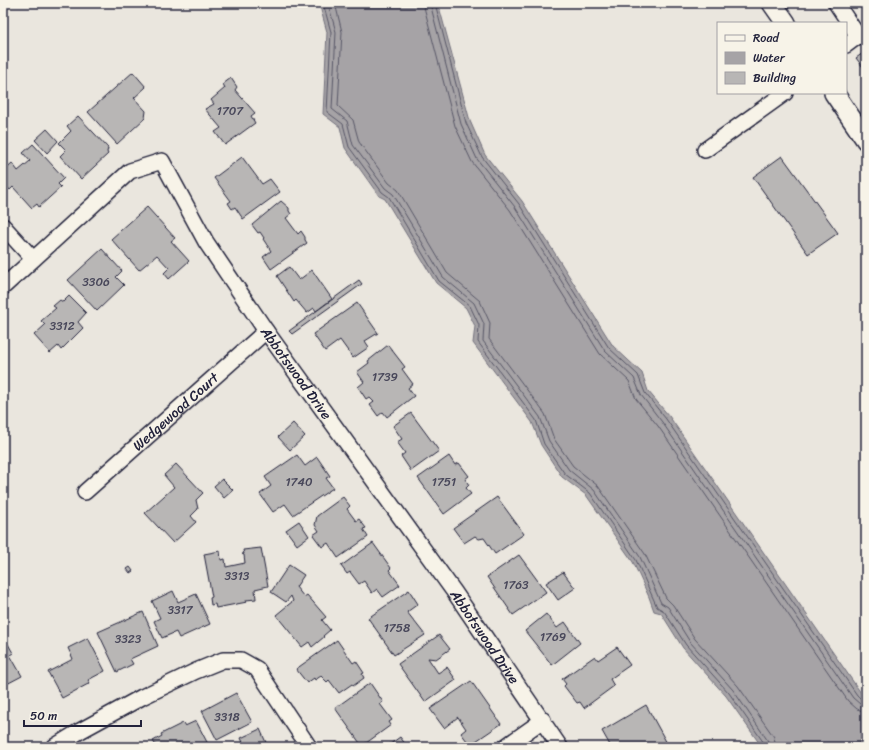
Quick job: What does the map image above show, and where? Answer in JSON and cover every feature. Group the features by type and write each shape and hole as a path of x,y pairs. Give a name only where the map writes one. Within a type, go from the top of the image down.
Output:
{"main road":[{"path":"772,3 785,22"},
{"path":"835,94 866,140"}],"street":[{"path":"836,3 858,36 847,44"},
{"path":"705,150 784,94"},
{"name":"Abbotswood Drive","path":"3,287 130,171 162,161 206,242 266,331 455,593 560,747"},
{"path":"3,226 33,259"},
{"name":"Wedgewood Court","path":"85,492 266,331"},
{"path":"54,747 142,697 196,671 223,660 241,660 257,669 309,747"},
{"path":"506,747 543,720"}],"water":[{"path":"319,3 438,3 470,121 485,155 522,201 613,346 642,373 648,391 669,416 861,693 866,698 866,747 762,747 726,696 683,648 661,613 654,611 633,562 586,495 562,477 541,445 532,422 473,343 475,326 466,308 436,283 385,199 379,196 345,148 340,127 323,114 327,32"}],"building":[{"path":"866,51 866,71 856,58"},
{"path":"133,72 146,87 134,98 146,111 145,118 117,144 88,112"},
{"path":"231,78 237,87 235,90 255,113 251,116 255,123 225,145 215,132 221,128 205,109 214,104 211,100 225,88 223,84"},
{"path":"78,116 108,148 108,154 81,179 60,156 66,150 59,143 71,131 67,126"},
{"path":"47,129 58,141 47,153 35,140"},
{"path":"33,144 64,178 58,184 61,187 39,207 37,204 32,208 13,187 10,190 3,183 3,171 12,163 18,171 30,161 23,153"},
{"path":"782,156 838,233 808,254 753,177"},
{"path":"242,157 262,184 270,179 280,192 243,219 235,207 232,209 228,203 231,201 214,178"},
{"path":"281,201 289,208 291,214 286,218 298,234 301,231 307,243 271,269 263,257 271,251 260,232 258,233 252,225"},
{"path":"147,207 175,238 171,241 189,261 169,279 164,273 169,268 157,255 139,270 111,239"},
{"path":"102,249 122,271 116,277 124,285 97,311 68,280"},
{"path":"289,267 299,280 312,270 332,299 316,311 314,308 307,313 296,300 294,302 277,276"},
{"path":"359,280 362,284 292,334 289,331"},
{"path":"69,296 86,313 78,322 83,328 61,350 58,346 50,353 34,335 45,325 41,321 56,308 53,306 60,300 63,302"},
{"path":"357,303 378,333 365,341 369,347 353,358 340,340 325,351 313,334"},
{"path":"388,345 405,367 402,369 413,384 408,388 414,396 387,417 383,412 378,416 370,405 374,402 369,397 366,399 358,387 364,382 357,372"},
{"path":"411,413 439,451 411,471 401,456 405,453 397,442 402,439 393,426"},
{"path":"293,423 305,436 290,450 278,437"},
{"path":"297,455 305,466 317,457 330,476 326,478 333,488 293,515 285,504 273,512 260,494 271,486 265,477"},
{"path":"449,456 455,465 459,463 469,476 465,479 469,485 466,488 471,494 444,514 418,478"},
{"path":"176,464 203,493 196,500 198,509 191,516 196,522 173,543 145,513 174,487 164,475"},
{"path":"222,479 233,490 224,498 214,486"},
{"path":"343,497 350,506 347,509 356,521 359,519 366,528 363,529 368,537 338,558 328,543 322,547 313,535 319,531 315,525 317,516"},
{"path":"497,497 524,534 495,554 484,538 479,539 475,536 464,543 453,528"},
{"path":"299,521 309,536 297,545 286,530"},
{"path":"373,543 391,568 389,570 400,585 383,597 377,589 372,593 364,581 359,584 350,572 347,574 341,566"},
{"path":"261,548 268,586 255,589 256,599 246,600 247,602 216,608 215,604 211,605 210,598 212,597 204,554 220,551 221,560 225,559 226,567 245,563 244,555 242,554 244,554 243,550"},
{"path":"519,555 546,592 513,615 487,577"},
{"path":"289,565 304,575 296,587 304,597 307,595 326,617 322,620 330,630 312,647 309,642 302,647 276,615 293,601 291,596 286,602 271,592"},
{"path":"130,567 133,571 130,573 127,569"},
{"path":"563,572 575,588 558,600 546,583"},
{"path":"409,590 418,604 407,612 425,635 394,655 368,618"},
{"path":"173,591 178,602 196,594 210,624 179,638 176,632 162,638 154,621 160,618 152,601"},
{"path":"143,612 158,646 130,659 133,664 117,672 98,632"},
{"path":"546,614 557,628 565,622 580,643 552,665 525,631"},
{"path":"3,635 13,653 10,655 22,676 3,686"},
{"path":"439,635 450,649 436,659 428,658 438,673 447,667 456,680 425,702 398,664"},
{"path":"88,638 105,671 88,680 90,683 62,698 48,672 73,659 68,648"},
{"path":"337,640 353,663 356,661 364,673 362,674 364,678 353,686 352,684 339,693 329,680 327,682 321,676 315,680 314,678 307,683 296,669"},
{"path":"617,647 630,665 610,679 614,686 584,708 580,702 577,703 564,686 566,684 562,679 595,656 598,660"},
{"path":"471,681 501,724 470,745 461,733 466,729 458,717 444,728 430,709"},
{"path":"370,683 383,702 380,704 392,720 389,722 391,725 362,746 335,708"},
{"path":"236,693 252,722 217,740 202,711"},
{"path":"646,705 669,747 611,747 602,731"},
{"path":"196,721 209,746 157,747 153,741 162,736 161,734 183,723 185,726"},
{"path":"260,729 268,747 245,747 241,738"},
{"path":"400,737 406,745 403,747 386,747"}]}
